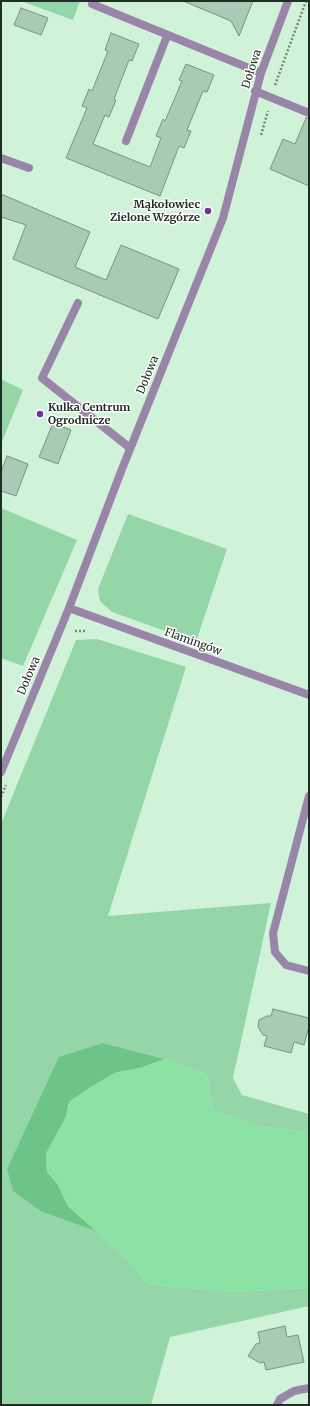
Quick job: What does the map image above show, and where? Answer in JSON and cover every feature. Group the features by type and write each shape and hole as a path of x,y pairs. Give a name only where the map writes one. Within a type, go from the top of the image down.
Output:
{"street":[{"name":"Dołowa","path":"1,772 69,608 130,448 223,218 261,73 288,1"},
{"path":"92,4 167,36 261,73"},
{"path":"126,141 167,36"},
{"path":"256,91 309,113"},
{"path":"1,158 29,168"},
{"path":"78,302 42,378 130,448"},
{"name":"Flamingów","path":"69,608 309,695"},
{"path":"309,796 273,933 275,952 286,964 309,971"},
{"path":"277,1405 280,1399 294,1391 309,1388"}],"shaded area":[{"path":"21,1 80,1 73,20"},
{"path":"1,379 23,390 1,444"},
{"path":"1,508 77,540 23,666 1,658"},
{"path":"128,514 227,549 196,642 112,612 100,601 98,589"},
{"path":"97,639 186,667 108,916 271,903 233,1078 242,1095 309,1114 309,1132 257,1126 212,1109 207,1075 165,1059 103,1043 7,1169 42,1212 96,1231 128,1260 147,1284 231,1292 309,1288 309,1306 170,1337 151,1405 1,1405 1,824 76,640"},
{"path":"103,1043 165,1059 140,1068 115,1073 69,1102 66,1117 46,1154 47,1172 57,1183 68,1206 96,1231 42,1212 13,1191 7,1169 59,1057"},
{"path":"165,1059 207,1075 212,1109 257,1126 309,1132 309,1288 231,1292 147,1284 128,1260 68,1206 57,1183 47,1172 46,1154 66,1117 69,1102 115,1073 140,1068"}],"building":[{"path":"183,1 253,1 239,36 231,21"},
{"path":"21,8 48,18 41,35 14,25"},
{"path":"111,33 139,44 132,61 129,60 114,99 116,100 109,117 105,115 93,144 150,167 161,138 156,136 163,119 165,121 182,81 179,80 186,64 214,75 207,92 203,91 187,130 191,131 184,148 179,146 160,196 66,158 87,108 82,106 89,89 92,91 108,51 105,50"},
{"path":"306,118 309,118 309,186 270,169 283,139 295,144"},
{"path":"1,194 90,232 75,267 106,280 121,245 179,269 158,319 13,259 26,225 1,217"},
{"path":"53,423 71,430 58,464 39,457"},
{"path":"7,456 28,464 16,496 1,491 1,472"},
{"path":"273,1009 309,1018 309,1026 304,1045 294,1042 291,1053 264,1046 267,1036 263,1035 258,1027 259,1020 267,1016 271,1016"},
{"path":"285,1326 287,1337 298,1335 304,1362 266,1370 264,1362 260,1363 248,1356 256,1344 260,1343 258,1332"}],"place":[{"name":"Mąkołowiec Zielone Wzgórze","path":"208,211"},
{"name":"Kulka Centrum Ogrodnicze","path":"40,414"}]}
